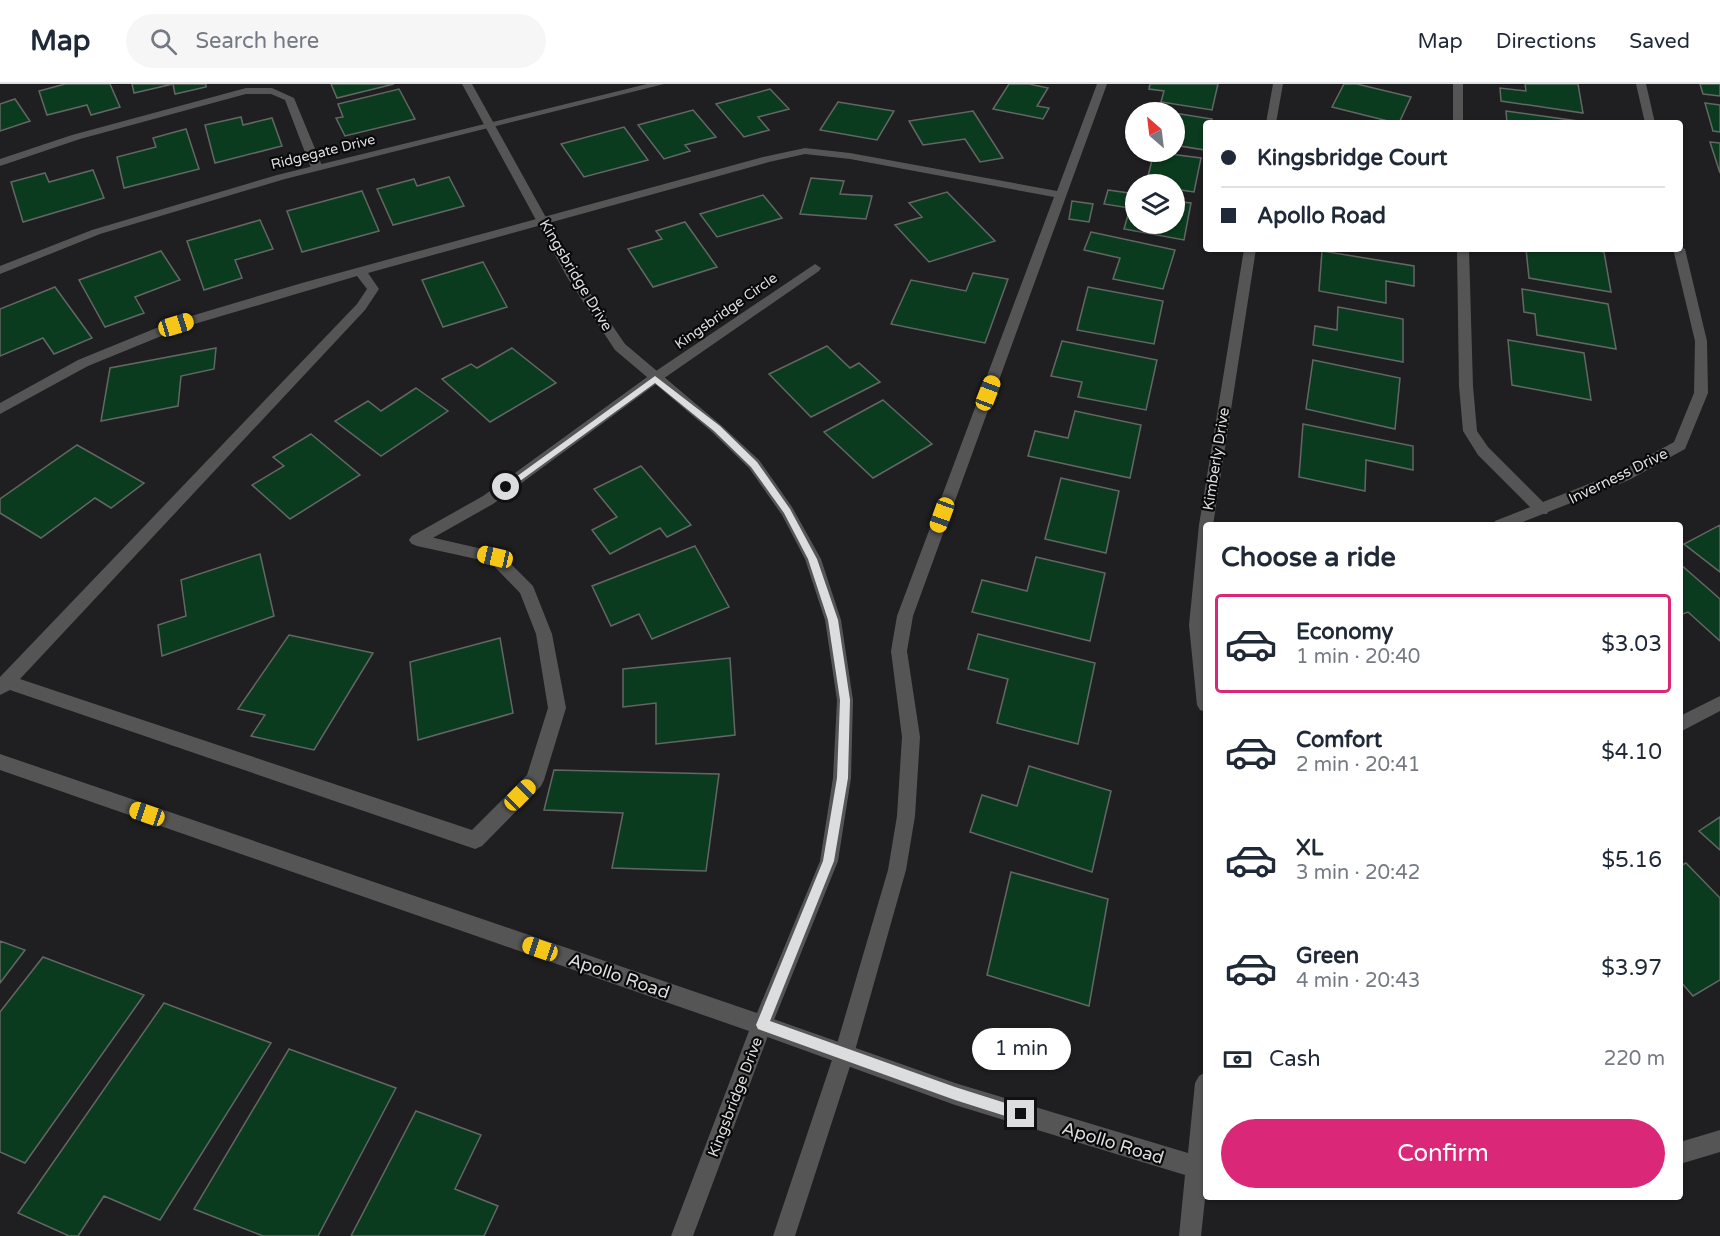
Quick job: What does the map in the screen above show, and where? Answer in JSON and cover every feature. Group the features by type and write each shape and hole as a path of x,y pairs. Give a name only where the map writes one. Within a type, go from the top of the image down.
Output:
{"street":[{"name":"Kingsbridge Drive","path":"467,84 597,315 621,347 717,429 754,464 787,511 813,559 833,620 845,700 842,778 829,861 762,1025 682,1236"},
{"name":"Ridgegate Drive","path":"0,270 96,232 318,168 659,84"},
{"path":"784,1236 844,1054 888,906 906,816 912,737 899,651 905,616 1102,84"},
{"path":"1272,120 1278,84"},
{"path":"1458,84 1458,120"},
{"path":"1641,84 1649,120"},
{"path":"0,163 76,137 246,91 272,91 289,98 318,168"},
{"path":"0,409 83,363 176,325 360,271 767,159 805,151 850,156 1062,195"},
{"name":"Kimberly Drive","path":"1206,522 1250,252"},
{"path":"1463,252 1466,386 1470,431 1483,451 1542,510"},
{"name":"Inverness Drive","path":"1508,522 1624,476 1680,445 1701,393 1701,341 1680,252"},
{"name":"Kingsbridge Circle","path":"3,685 475,840 535,780 557,708 544,634 527,590 495,557 417,540 488,500 655,378 815,268"},
{"path":"3,685 361,307 373,289 360,271"},
{"name":"Kimberly Drive","path":"1203,559 1197,626 1203,679"},
{"path":"1683,722 1720,703"},
{"name":"Apollo Road","path":"0,762 955,1094 1202,1170"},
{"path":"1683,1152 1720,1141"},
{"path":"1190,1236 1202,1170 1203,1148"}],"building":[{"path":"65,84 110,84 120,107 91,115 87,105 47,115 39,91"},
{"path":"132,84 173,84 134,93"},
{"path":"173,84 206,84 206,87 175,94"},
{"path":"331,84 394,84 337,98"},
{"path":"1009,84 1029,84 1048,88 1037,106 1049,108 1043,119 993,109"},
{"path":"1150,84 1218,84 1212,110 1185,106 1185,102 1161,102 1164,91 1149,89"},
{"path":"1344,84 1357,84 1411,97 1400,120 1384,120 1332,107"},
{"path":"1525,84 1578,84 1583,113 1501,101 1500,88 1526,91"},
{"path":"1700,84 1720,84 1720,96 1703,94"},
{"path":"399,89 415,119 345,136 336,118 343,117 338,104"},
{"path":"770,89 789,109 758,117 769,130 744,137 716,104"},
{"path":"15,99 30,121 0,131 0,104"},
{"path":"838,102 894,111 877,140 820,130"},
{"path":"1705,103 1720,105 1720,132 1713,131"},
{"path":"693,110 716,137 685,145 690,151 664,159 638,125"},
{"path":"973,111 1003,158 980,162 965,139 923,145 909,121"},
{"path":"1506,111 1571,120 1507,120"},
{"path":"1185,115 1212,119 1203,120 1203,150 1185,147"},
{"path":"241,117 243,125 272,118 282,146 215,163 205,125"},
{"path":"624,127 648,160 584,177 561,144"},
{"path":"186,129 199,169 124,188 117,157 156,147 153,138"},
{"path":"1710,142 1720,143 1720,173"},
{"path":"1185,156 1201,158 1194,192 1185,191 1185,174 1148,174 1152,162 1185,162"},
{"path":"93,170 104,198 23,222 11,182 45,173 49,182"},
{"path":"449,177 464,206 393,225 377,189 414,179 417,186"},
{"path":"811,178 844,181 840,194 872,196 866,219 800,214"},
{"path":"1108,190 1125,192 1125,207 1104,204"},
{"path":"362,191 379,231 302,252 287,211"},
{"path":"947,192 995,241 929,262 895,225 922,217 909,203"},
{"path":"763,195 782,218 717,237 700,214"},
{"path":"1072,201 1093,204 1089,222 1069,219"},
{"path":"1185,202 1191,203 1184,240 1151,234 1185,234"},
{"path":"260,220 273,249 235,260 242,278 204,290 187,241"},
{"path":"685,222 717,267 653,287 628,249 662,239 656,231"},
{"path":"1091,232 1175,250 1163,289 1113,279 1120,258 1084,250"},
{"path":"161,251 180,280 135,297 144,313 105,327 79,280"},
{"path":"1322,252 1414,266 1414,286 1386,281 1386,303 1319,291"},
{"path":"1526,252 1604,252 1611,292 1529,278"},
{"path":"483,262 507,307 443,327 422,280"},
{"path":"973,273 1008,279 985,343 891,324 911,280 966,291"},
{"path":"55,287 92,338 54,354 43,338 0,356 0,309"},
{"path":"1088,287 1163,301 1154,344 1077,330"},
{"path":"1522,289 1608,304 1616,349 1537,335 1535,314 1524,312"},
{"path":"1338,307 1403,319 1403,362 1313,345 1315,326 1337,330"},
{"path":"1508,340 1584,353 1591,400 1512,385"},
{"path":"1062,341 1157,360 1146,410 1078,397 1082,382 1051,376"},
{"path":"827,346 850,368 859,363 880,382 811,417 769,374"},
{"path":"216,348 214,369 181,376 178,406 101,421 110,368"},
{"path":"512,348 556,383 490,422 442,379 471,364 477,368"},
{"path":"1313,360 1400,378 1395,429 1306,409"},
{"path":"416,388 448,411 381,456 335,421 368,401 381,411"},
{"path":"883,400 932,444 873,478 824,432"},
{"path":"1075,411 1141,425 1130,478 1028,456 1035,431 1068,438"},
{"path":"1303,424 1413,446 1413,470 1366,460 1365,491 1299,477"},
{"path":"311,434 360,475 290,519 252,485 284,466 273,457"},
{"path":"77,445 144,483 111,508 95,498 41,538 0,513 0,499"},
{"path":"641,466 691,525 667,537 660,528 610,554 592,530 617,517 594,489"},
{"path":"1061,478 1119,491 1106,553 1045,539"},
{"path":"1720,525 1720,572 1684,544"},
{"path":"695,546 729,607 652,639 639,614 611,626 592,586"},
{"path":"260,554 274,616 162,656 158,625 186,616 181,580"},
{"path":"1036,557 1105,573 1090,641 972,612 982,580 1027,591"},
{"path":"1683,567 1720,599 1720,641 1688,612 1683,614"},
{"path":"978,634 1095,663 1078,744 997,723 1008,679 968,669"},
{"path":"289,635 373,653 314,750 251,736 265,715 238,709"},
{"path":"500,638 513,713 418,740 410,662"},
{"path":"730,658 735,735 656,744 656,703 623,707 623,669"},
{"path":"1029,766 1111,791 1092,872 970,832 982,795 1017,806"},
{"path":"554,770 719,774 706,871 612,868 623,813 544,810"},
{"path":"1720,817 1720,850 1699,831"},
{"path":"1686,863 1720,898 1720,980 1693,996 1683,984 1683,864"},
{"path":"1011,872 1108,899 1089,1006 987,975"},
{"path":"0,941 25,950 0,983"},
{"path":"43,957 144,995 25,1163 0,1152 0,1012"},
{"path":"164,1003 271,1043 160,1220 104,1196 78,1236 69,1236 18,1213"},
{"path":"289,1049 396,1088 318,1236 263,1236 194,1209"},
{"path":"416,1111 481,1135 455,1189 498,1206 484,1236 351,1236"}],"route":[{"path":"506,487 655,378 717,429 754,464 787,511 813,559 833,620 845,700 842,778 829,861 762,1025 955,1094 1021,1114"}]}
